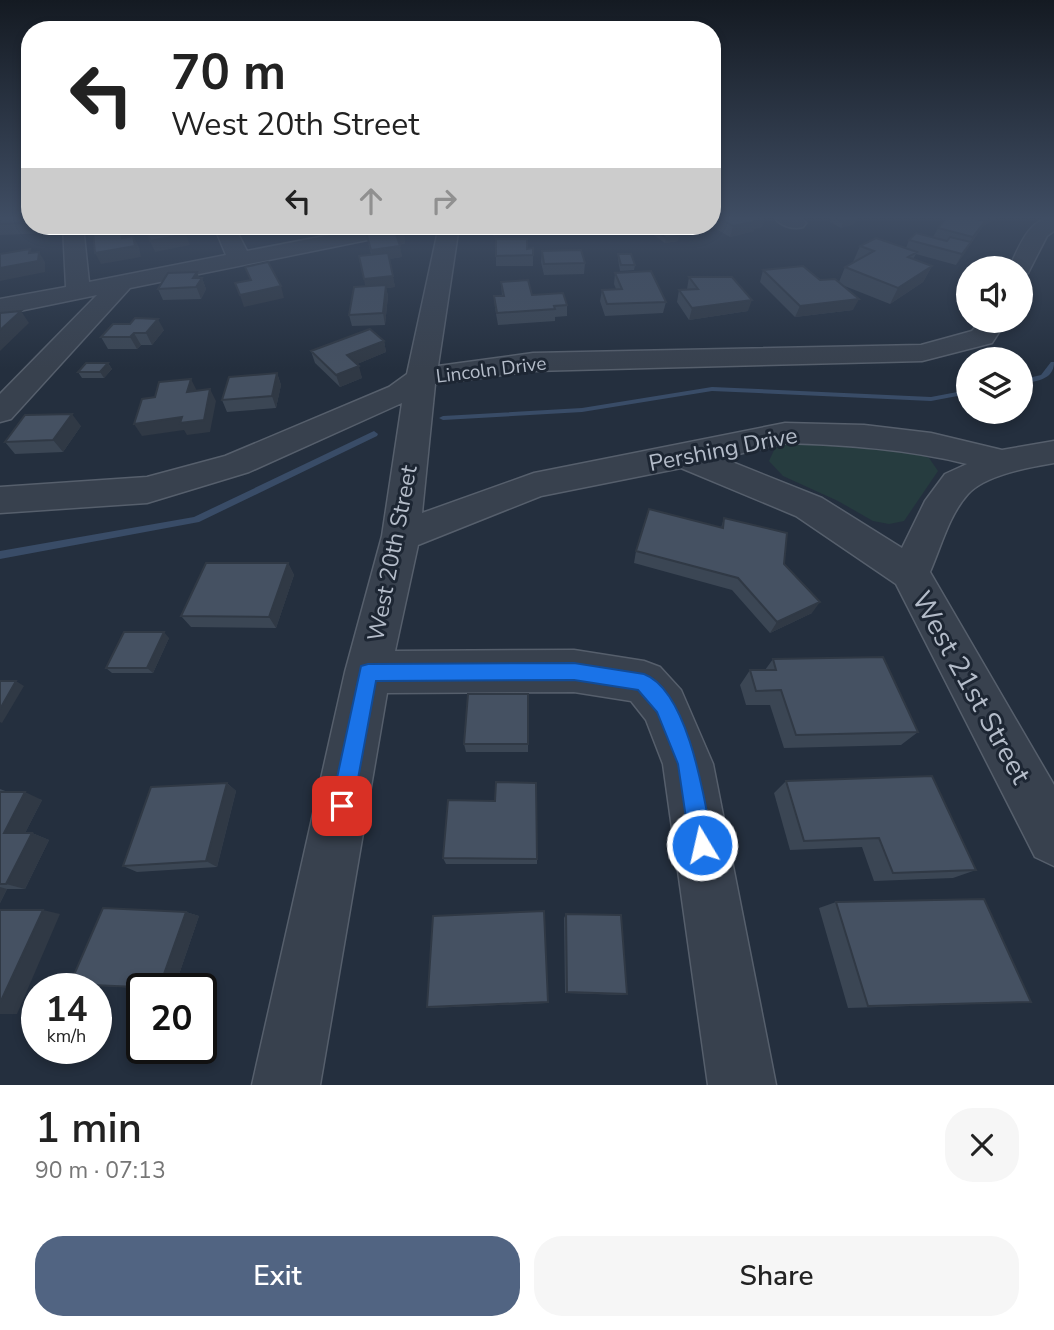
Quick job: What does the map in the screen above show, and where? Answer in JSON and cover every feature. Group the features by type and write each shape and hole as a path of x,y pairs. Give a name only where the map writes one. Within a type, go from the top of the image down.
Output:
{"street":[{"path":"76,268 78,291"},
{"path":"0,307 195,268"},
{"name":"West 20th Street","path":"286,1085 368,672 401,536 421,378 441,268"},
{"path":"0,412 123,282"},
{"name":"Lincoln Drive","path":"0,500 147,490 237,464 400,393 421,378 453,371 533,362 922,353 982,337 985,333"},
{"name":"Pershing Drive","path":"401,536 534,485 785,433 864,435 931,444 1002,461 1054,452"},
{"name":"West 21st Street","path":"684,456 809,507 910,573 1054,838"},
{"name":"West 21st Street","path":"910,573 938,510 957,483 1002,461"},
{"path":"368,672 574,671 644,682 664,706 688,764 742,1085"}],"green space":[{"path":"792,443 914,452 929,458 938,471 904,521 889,524 873,521 838,501 783,476 769,461 775,448"}],"building":[{"path":"245,268 271,268 281,286 240,295 235,283 251,280"},
{"path":"362,268 391,268 393,276 364,279"},
{"path":"805,268 820,280 835,279 859,299 800,306 763,270"},
{"path":"847,268 929,268 898,288"},
{"path":"651,271 666,302 607,304 602,290 622,289 615,273"},
{"path":"197,272 193,278 202,278 196,287 158,289 168,273"},
{"path":"689,277 732,277 752,300 692,308 679,290 698,289"},
{"path":"528,280 532,295 563,293 567,305 554,306 555,309 497,313 494,296 504,296 501,282"},
{"path":"386,285 383,313 349,315 354,287"},
{"path":"21,311 0,330 0,313"},
{"path":"135,318 158,319 146,333 134,333 130,337 101,337 113,324 130,324"},
{"path":"370,329 384,341 347,355 359,366 336,375 311,351"},
{"path":"86,363 108,363 100,372 78,372"},
{"path":"277,373 272,396 222,400 229,377"},
{"path":"191,379 187,392 210,389 204,420 180,423 182,417 134,424 142,399 155,397 159,382"},
{"path":"72,414 53,440 5,442 25,415"},
{"path":"649,509 723,528 724,518 787,533 784,564 820,602 777,622 738,578 636,551"},
{"path":"206,563 288,563 269,617 181,616"},
{"path":"124,632 164,632 147,668 106,668"},
{"path":"883,657 918,732 796,735 781,690 756,691 750,670 776,670 773,659"},
{"path":"0,681 16,681 0,709"},
{"path":"468,694 528,694 528,744 464,744"},
{"path":"932,776 976,870 893,873 879,838 804,841 786,781"},
{"path":"496,782 536,783 537,859 443,858 448,800 495,801"},
{"path":"227,783 206,861 123,866 151,787"},
{"path":"0,792 25,792 4,833 32,833 6,884 0,884"},
{"path":"984,899 1031,1002 868,1006 836,902"},
{"path":"103,908 186,912 164,973 126,973 126,987 112,986 112,973 75,973"},
{"path":"0,910 43,910 0,1003"},
{"path":"544,911 548,1002 427,1007 433,916"},
{"path":"566,914 621,915 627,994 567,992"}],"waterway":[{"path":"1033,379 1043,377 1054,364"},
{"path":"443,418 582,410 712,389 931,399 956,394"},
{"path":"0,555 196,520 374,434"}],"route":[{"path":"342,806 368,672 574,671 644,682 664,706 688,764 702,845"}]}
